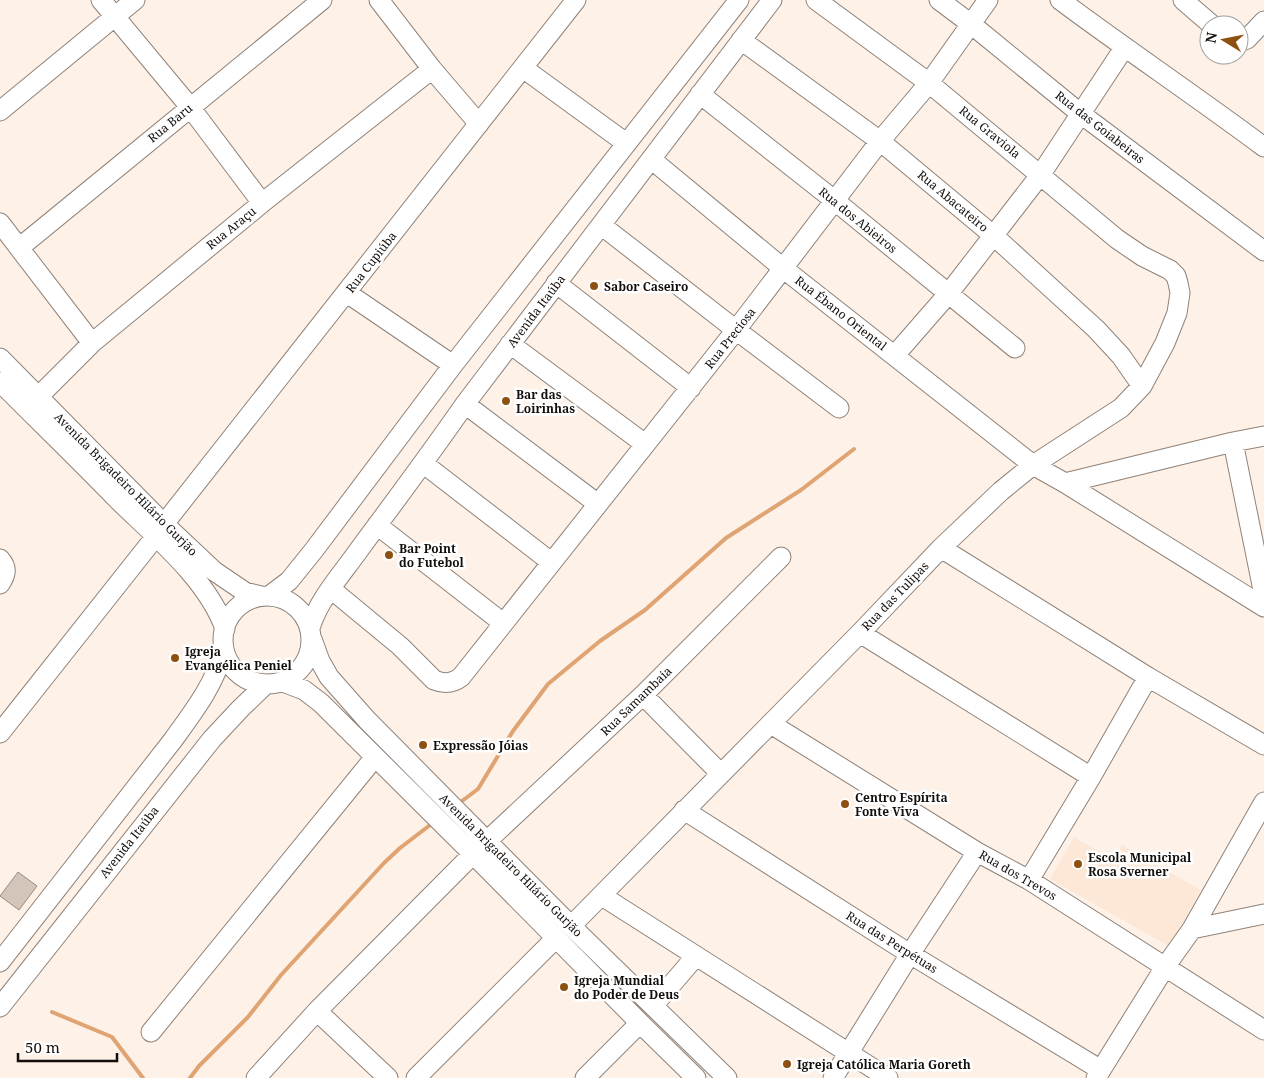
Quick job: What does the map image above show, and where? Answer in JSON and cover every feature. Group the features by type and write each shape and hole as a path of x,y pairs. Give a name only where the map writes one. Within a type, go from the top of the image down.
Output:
{"street":[{"path":"101,0 190,107 262,203"},
{"path":"0,111 135,0"},
{"name":"Rua Baru","path":"19,248 322,0"},
{"path":"379,0 432,69 479,124"},
{"name":"Rua Cupiúba","path":"2,726 160,530 576,0"},
{"name":"Avenida Itaúba","path":"311,634 313,617 331,589 510,344 772,0"},
{"name":"Rua Graviola","path":"816,0 929,83 1117,238 1142,256 1162,265"},
{"name":"Rua das Goiabeiras","path":"939,0 1081,114 1264,251"},
{"name":"Rua Preciosa","path":"331,589 400,646 434,680 454,682 466,671 503,622 691,388 784,269 880,141 929,83 988,0"},
{"path":"1060,0 1124,48 1190,92 1264,147"},
{"path":"1183,0 1200,15"},
{"path":"0,962 197,707 213,681 220,665 224,649 225,629 228,619 234,611 246,602 265,596 289,581 453,365 737,3 756,22"},
{"path":"1249,37 1264,21"},
{"name":"Rua Abacateiro","path":"741,40 880,141 994,236 1096,329 1121,356 1142,386"},
{"path":"895,355 949,293 1041,174 1124,48"},
{"path":"523,68 626,143"},
{"name":"Rua Araçu","path":"38,396 92,343 262,203 432,69"},
{"name":"Rua dos Abieiros","path":"700,94 834,200 1015,348"},
{"name":"Rua Ébano Oriental","path":"651,159 784,269 1033,465 1264,607"},
{"path":"0,223 92,343"},
{"path":"601,224 839,408"},
{"name":"Rua das Tulipas","path":"571,926 771,724 941,548 1001,491 1033,465 1121,408 1142,386 1165,343 1177,312 1179,301 1180,293 1176,276 1162,265"},
{"path":"556,283 691,388"},
{"path":"347,293 453,365"},
{"path":"510,344 645,444"},
{"name":"Avenida Brigadeiro Hilário Gurjão","path":"0,358 38,396 160,530 214,605 225,629"},
{"name":"Avenida Brigadeiro Hilário Gurjão","path":"0,382 160,530 234,586 246,592 265,596"},
{"path":"466,404 598,504"},
{"path":"1065,483 1264,436"},
{"path":"1233,442 1261,565 1264,595"},
{"path":"424,464 551,562"},
{"path":"378,525 503,622"},
{"path":"941,548 1148,677 1264,745"},
{"name":"Rua Samambaia","path":"256,1078 317,1011 480,848 643,695 780,557"},
{"path":"0,559 6,571 0,584"},
{"path":"224,649 229,663 239,674 252,682 275,683 293,676 301,669 310,650 311,634 304,616 295,605 283,599 265,596"},
{"path":"860,633 1091,777"},
{"name":"Avenida Brigadeiro Hilário Gurjão","path":"311,634 320,661 340,691 480,848 556,938 696,1078"},
{"path":"1030,880 1148,677"},
{"name":"Avenida Itaúba","path":"0,1007 212,739 241,708 275,683"},
{"name":"Avenida Brigadeiro Hilário Gurjão","path":"275,683 304,690 321,703 375,757 571,926 727,1078"},
{"path":"643,695 721,774"},
{"name":"Rua dos Trevos","path":"771,724 977,852 1030,880 1264,1030"},
{"path":"150,1032 375,757"},
{"path":"126,799 149,817"},
{"path":"1099,1074 1165,968 1192,929 1264,802"},
{"name":"Rua das Perpétuas","path":"684,810 1099,1074"},
{"path":"110,820 132,839"},
{"path":"833,1078 910,954 977,852"},
{"path":"602,896 888,1078"},
{"path":"1192,929 1264,914"},
{"path":"416,1078 556,938"},
{"path":"653,1006 696,956"},
{"path":"317,1011 388,1078"},
{"path":"585,1078 640,1023"}],"shaded area":[{"path":"1074,837 1114,860 1122,845 1201,890 1170,947 1050,879"}],"building":[{"path":"18,872 37,886 19,910 0,896"}],"waterway":[{"path":"458,804 478,789 513,731 548,684 600,641 645,610 726,538 801,490 854,449"},
{"path":"190,1078 199,1066 248,1017 281,975 384,863 434,822"},
{"path":"52,1012 112,1037 143,1078"}],"place":[{"name":"Sabor Caseiro","path":"594,286"},
{"name":"Bar das Loirinhas","path":"506,401"},
{"name":"Bar Point do Futebol","path":"389,555"},
{"name":"Igreja Evangélica Peniel","path":"175,658"},
{"name":"Expressão Jóias","path":"423,745"},
{"name":"Centro Espírita Fonte Viva","path":"845,804"},
{"name":"Escola Municipal Rosa Sverner","path":"1078,864"},
{"name":"Igreja Mundial do Poder de Deus","path":"564,987"},
{"name":"Igreja Católica Maria Goreth","path":"787,1064"}]}
